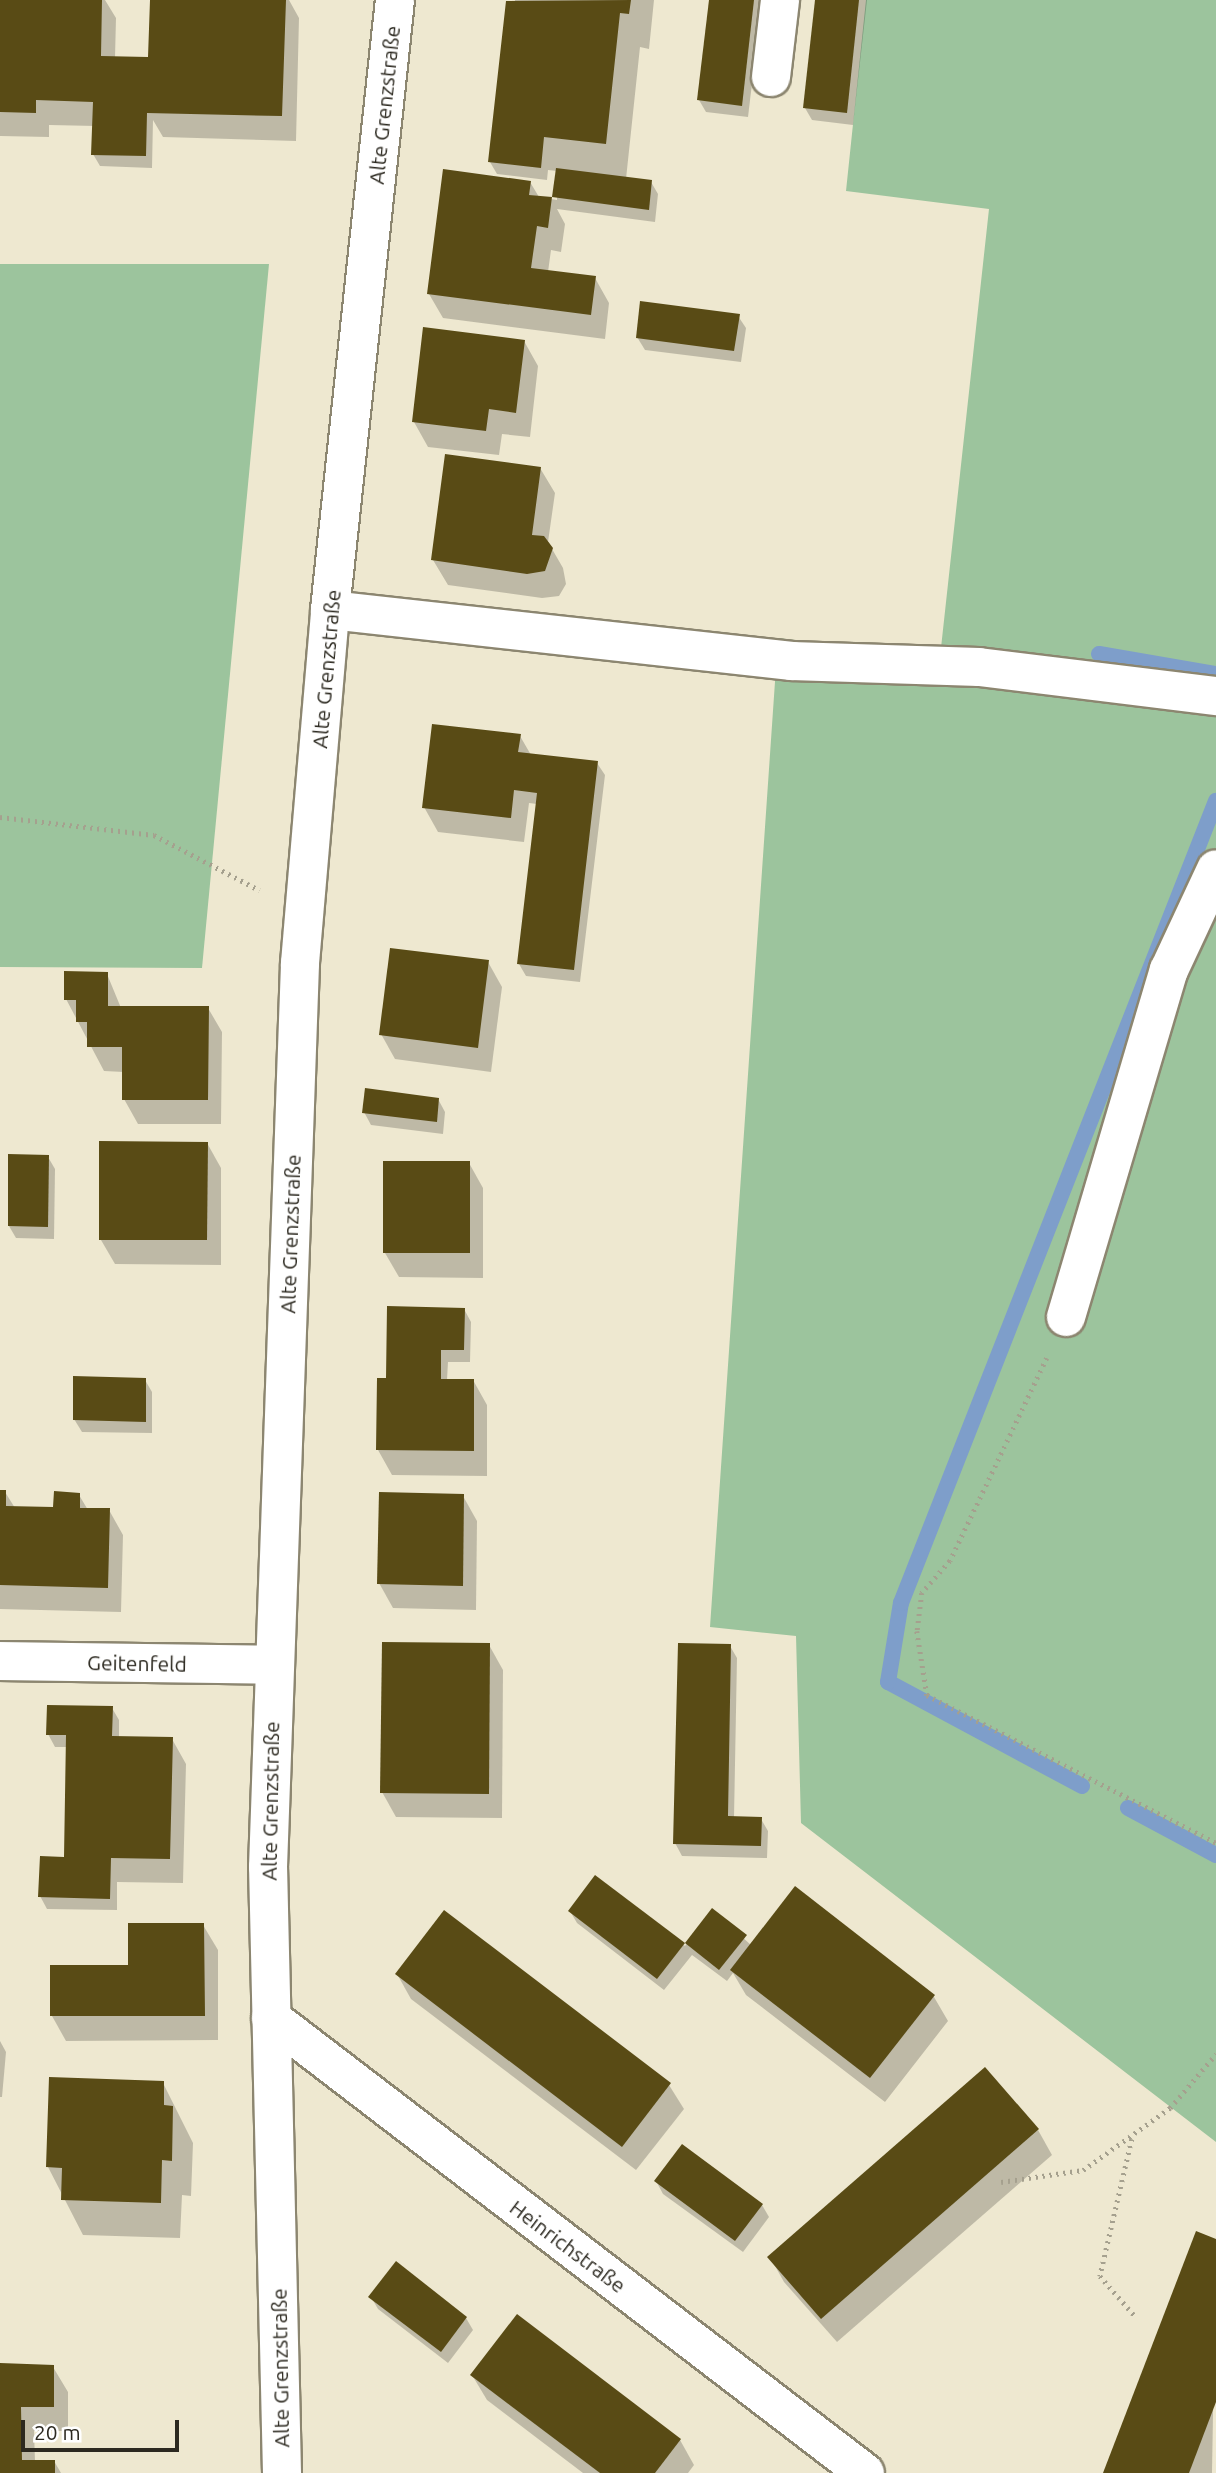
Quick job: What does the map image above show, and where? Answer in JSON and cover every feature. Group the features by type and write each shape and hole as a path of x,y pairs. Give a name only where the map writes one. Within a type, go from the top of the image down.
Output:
{"street":[{"name":"Alte Grenzstraße","path":"282,2473 268,1867 273,1665 300,964 330,610 395,0"},
{"path":"771,77 780,0"},
{"path":"330,610 791,661 979,667 1216,696"},
{"path":"1066,1317 1169,970 1216,870"},
{"name":"Geitenfeld","path":"0,1661 273,1665"},
{"name":"Heinrichstraße","path":"271,2018 865,2473"}],"path":[{"path":"0,817 154,835 306,916"},
{"path":"1066,1317 950,1562 922,1593 918,1631 927,1695 1216,1843"},
{"path":"1001,2182 1083,2170 1132,2138 1170,2108 1216,2054"},
{"path":"1132,2138 1100,2276 1135,2316"}],"green space":[{"path":"866,0 1216,0 1216,2142 801,1823 796,1636 710,1627 778,638 940,657 989,209 846,191"},
{"path":"0,264 269,264 202,968 0,967"}],"building":[{"path":"0,0 102,0 101,56 148,57 150,0 286,0 282,116 147,113 146,156 91,155 93,102 36,100 36,113 0,112"},
{"path":"631,0 629,14 620,13 606,144 544,137 541,168 488,162 506,1"},
{"path":"709,0 754,0 742,106 697,100"},
{"path":"815,0 859,0 847,113 803,108"},
{"path":"556,168 652,180 649,210 552,197"},
{"path":"443,169 531,181 529,195 552,197 548,228 537,226 531,268 596,276 591,315 427,294"},
{"path":"640,301 740,314 734,351 636,338"},
{"path":"423,327 525,340 516,413 489,409 486,431 412,422"},
{"path":"445,454 541,467 532,535 544,536 553,548 545,571 527,574 431,560"},
{"path":"432,724 521,734 518,752 598,761 574,970 517,964 537,793 514,790 511,818 422,808"},
{"path":"390,948 489,960 478,1048 379,1035"},
{"path":"64,971 108,972 108,1006 209,1006 208,1100 122,1100 122,1047 87,1047 87,1022 76,1022 76,1000 64,1000"},
{"path":"365,1088 439,1098 437,1122 362,1113"},
{"path":"99,1141 208,1142 207,1240 99,1240"},
{"path":"8,1154 49,1155 48,1227 8,1226"},
{"path":"383,1161 470,1161 470,1253 383,1253"},
{"path":"387,1306 465,1308 464,1350 441,1350 441,1379 474,1379 474,1451 376,1450 377,1378 386,1378"},
{"path":"73,1376 146,1378 146,1422 73,1420"},
{"path":"0,1490 6,1490 6,1506 53,1507 54,1491 80,1493 80,1508 110,1508 108,1588 0,1585"},
{"path":"379,1492 464,1494 463,1586 377,1584"},
{"path":"382,1642 490,1643 489,1794 380,1793"},
{"path":"678,1643 731,1644 728,1816 762,1817 761,1846 673,1844"},
{"path":"47,1705 113,1706 112,1736 173,1737 170,1859 111,1858 110,1899 38,1897 40,1856 64,1857 66,1735 46,1735"},
{"path":"595,1875 685,1943 657,1979 568,1911"},
{"path":"795,1886 935,1995 870,2078 730,1970"},
{"path":"712,1908 747,1935 719,1970 685,1943"},
{"path":"444,1910 671,2083 622,2147 395,1974"},
{"path":"128,1923 204,1923 205,2016 50,2016 50,1965 128,1965"},
{"path":"985,2067 1039,2129 821,2319 767,2257"},
{"path":"49,2077 164,2081 164,2105 173,2106 172,2161 162,2160 161,2203 61,2200 62,2168 46,2167"},
{"path":"682,2144 763,2204 735,2241 654,2181"},
{"path":"1196,2231 1216,2239 1216,2402 1189,2473 1103,2473"},
{"path":"396,2261 467,2317 441,2352 368,2297"},
{"path":"517,2314 681,2439 655,2473 600,2473 470,2375"},
{"path":"0,2363 54,2365 54,2407 21,2407 22,2460 55,2460 55,2473 0,2473"}],"waterway":[{"path":"1099,654 1216,674"},
{"path":"1082,1786 888,1682 901,1603 1216,801"},
{"path":"1128,1808 1216,1855"}]}
